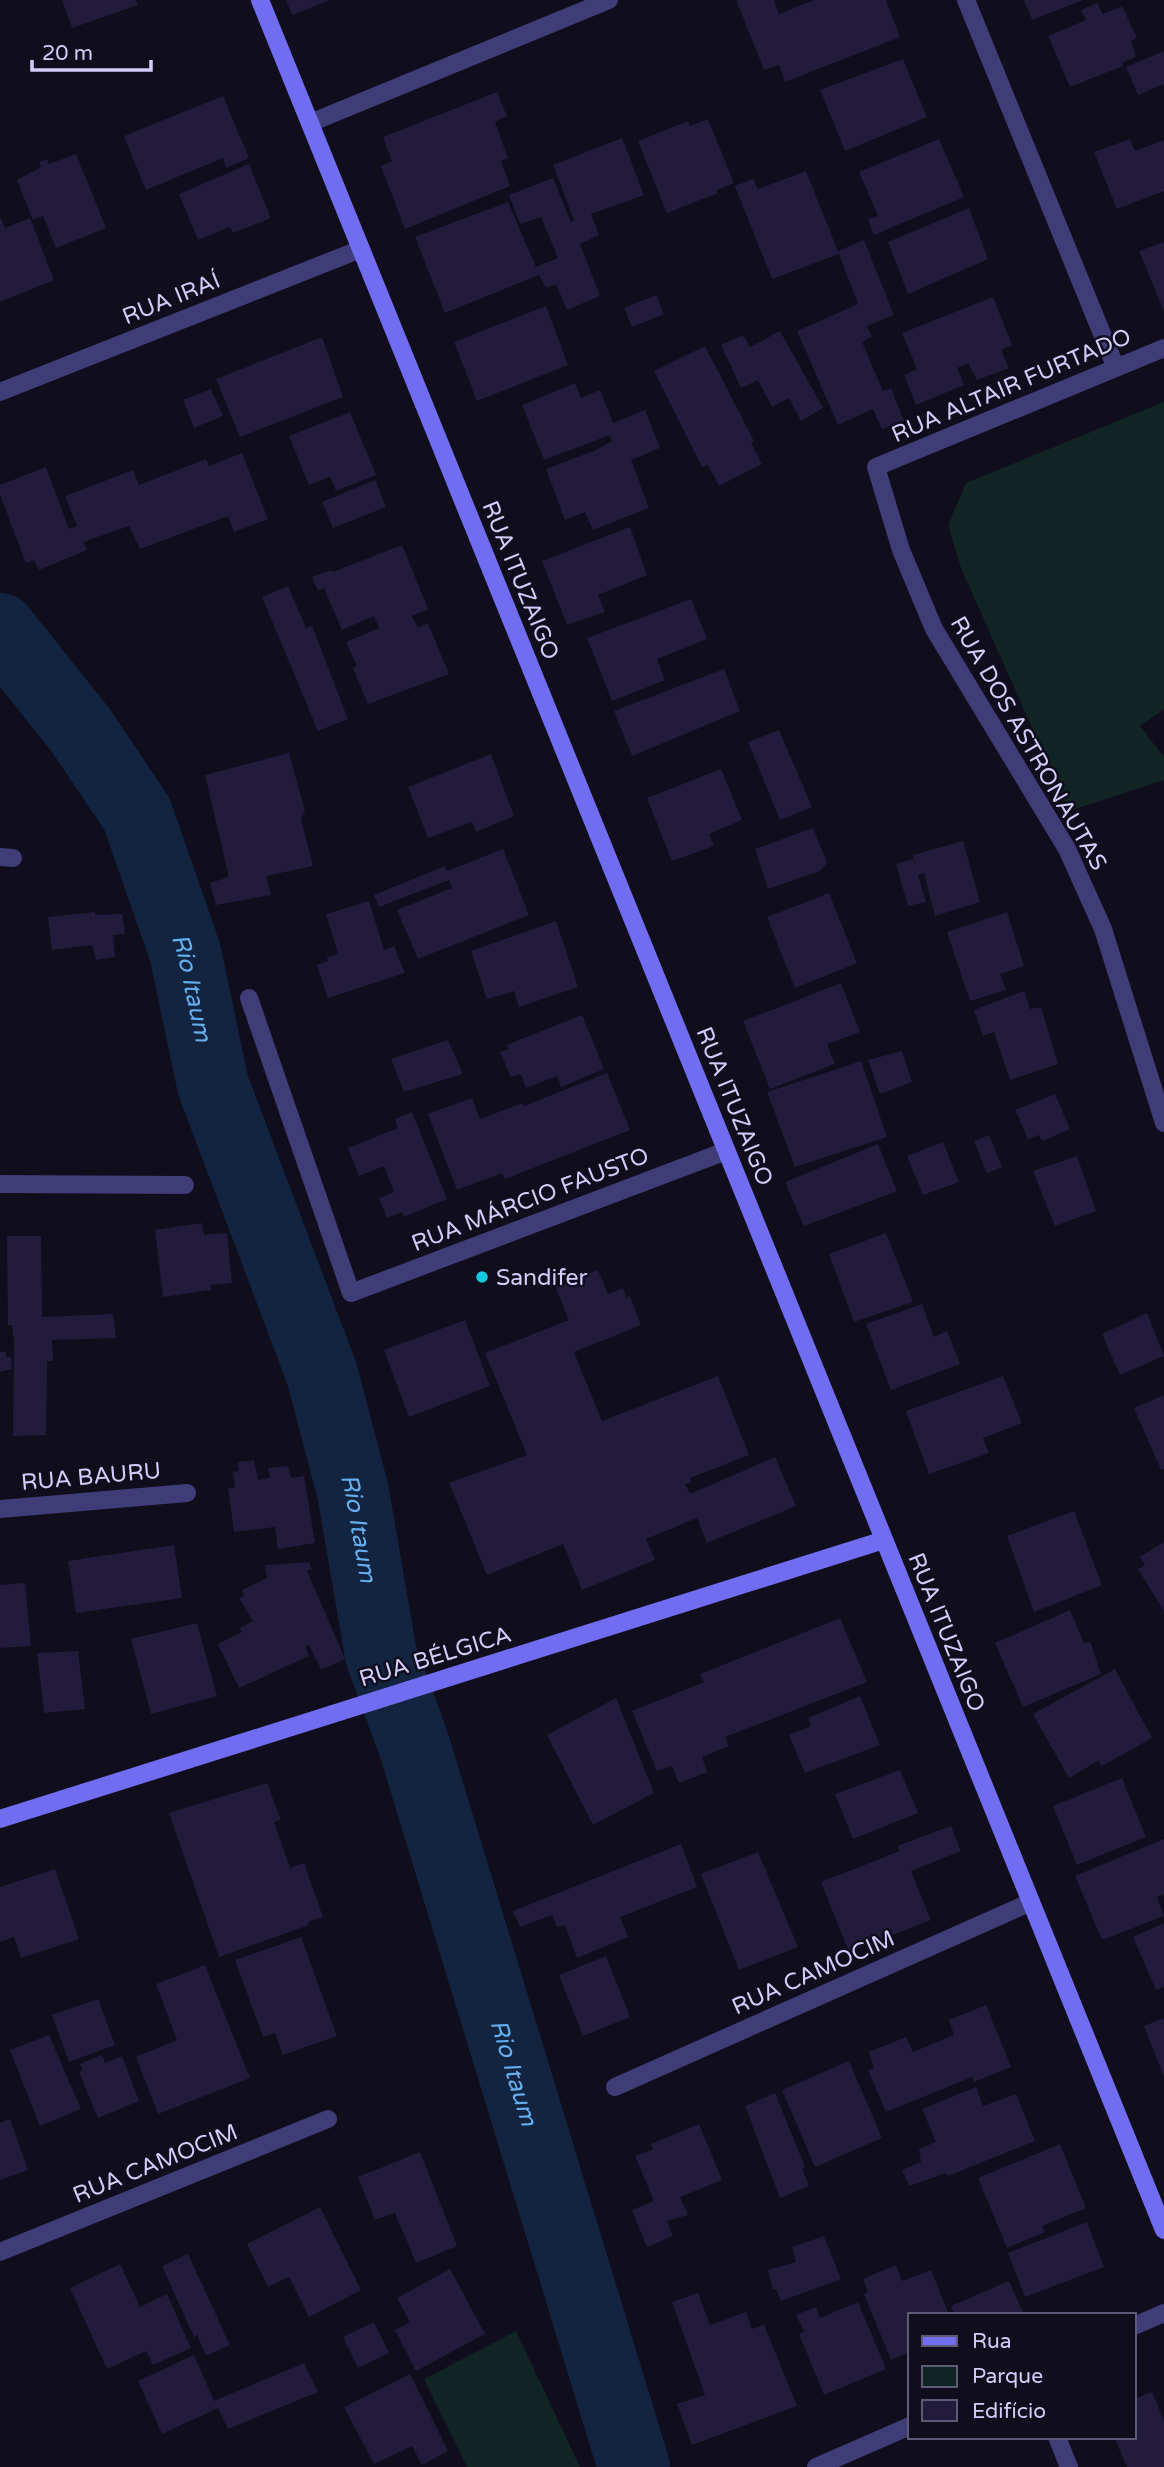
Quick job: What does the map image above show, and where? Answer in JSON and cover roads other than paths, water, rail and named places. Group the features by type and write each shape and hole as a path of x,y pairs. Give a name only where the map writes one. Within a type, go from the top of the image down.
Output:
{"street":[{"name":"RUA ITUZAIGO","path":"260,0 1164,2230"},
{"path":"310,123 609,0"},
{"path":"967,0 1116,368"},
{"name":"RUA IRAÍ","path":"0,392 360,249"},
{"name":"RUA ALTAIR FURTADO","path":"876,467 1164,348"},
{"name":"RUA DOS ASTRONAUTAS","path":"876,467 901,551 934,629 1067,849 1103,929 1164,1123"},
{"name":"RUA MÁRCIO FAUSTO","path":"249,998 351,1293 726,1151"},
{"path":"0,1184 185,1185"},
{"name":"RUA BAURU","path":"0,1509 187,1493"},
{"name":"RUA BÉLGICA","path":"0,1819 884,1540"},
{"name":"RUA CAMOCIM","path":"615,2087 1031,1902"},
{"name":"RUA CAMOCIM","path":"0,2252 328,2119"},
{"path":"1136,2325 1164,2313"},
{"path":"816,2467 908,2427"},
{"path":"1058,2439 1069,2467"}],"waterway":[{"name":"Rio Itaum","path":"0,629 82,732 137,814 185,952 213,1085 322,1374 353,1492 381,1655 414,1745 634,2467"}],"place":[{"name":"Sandifer","path":"482,1277"}]}
